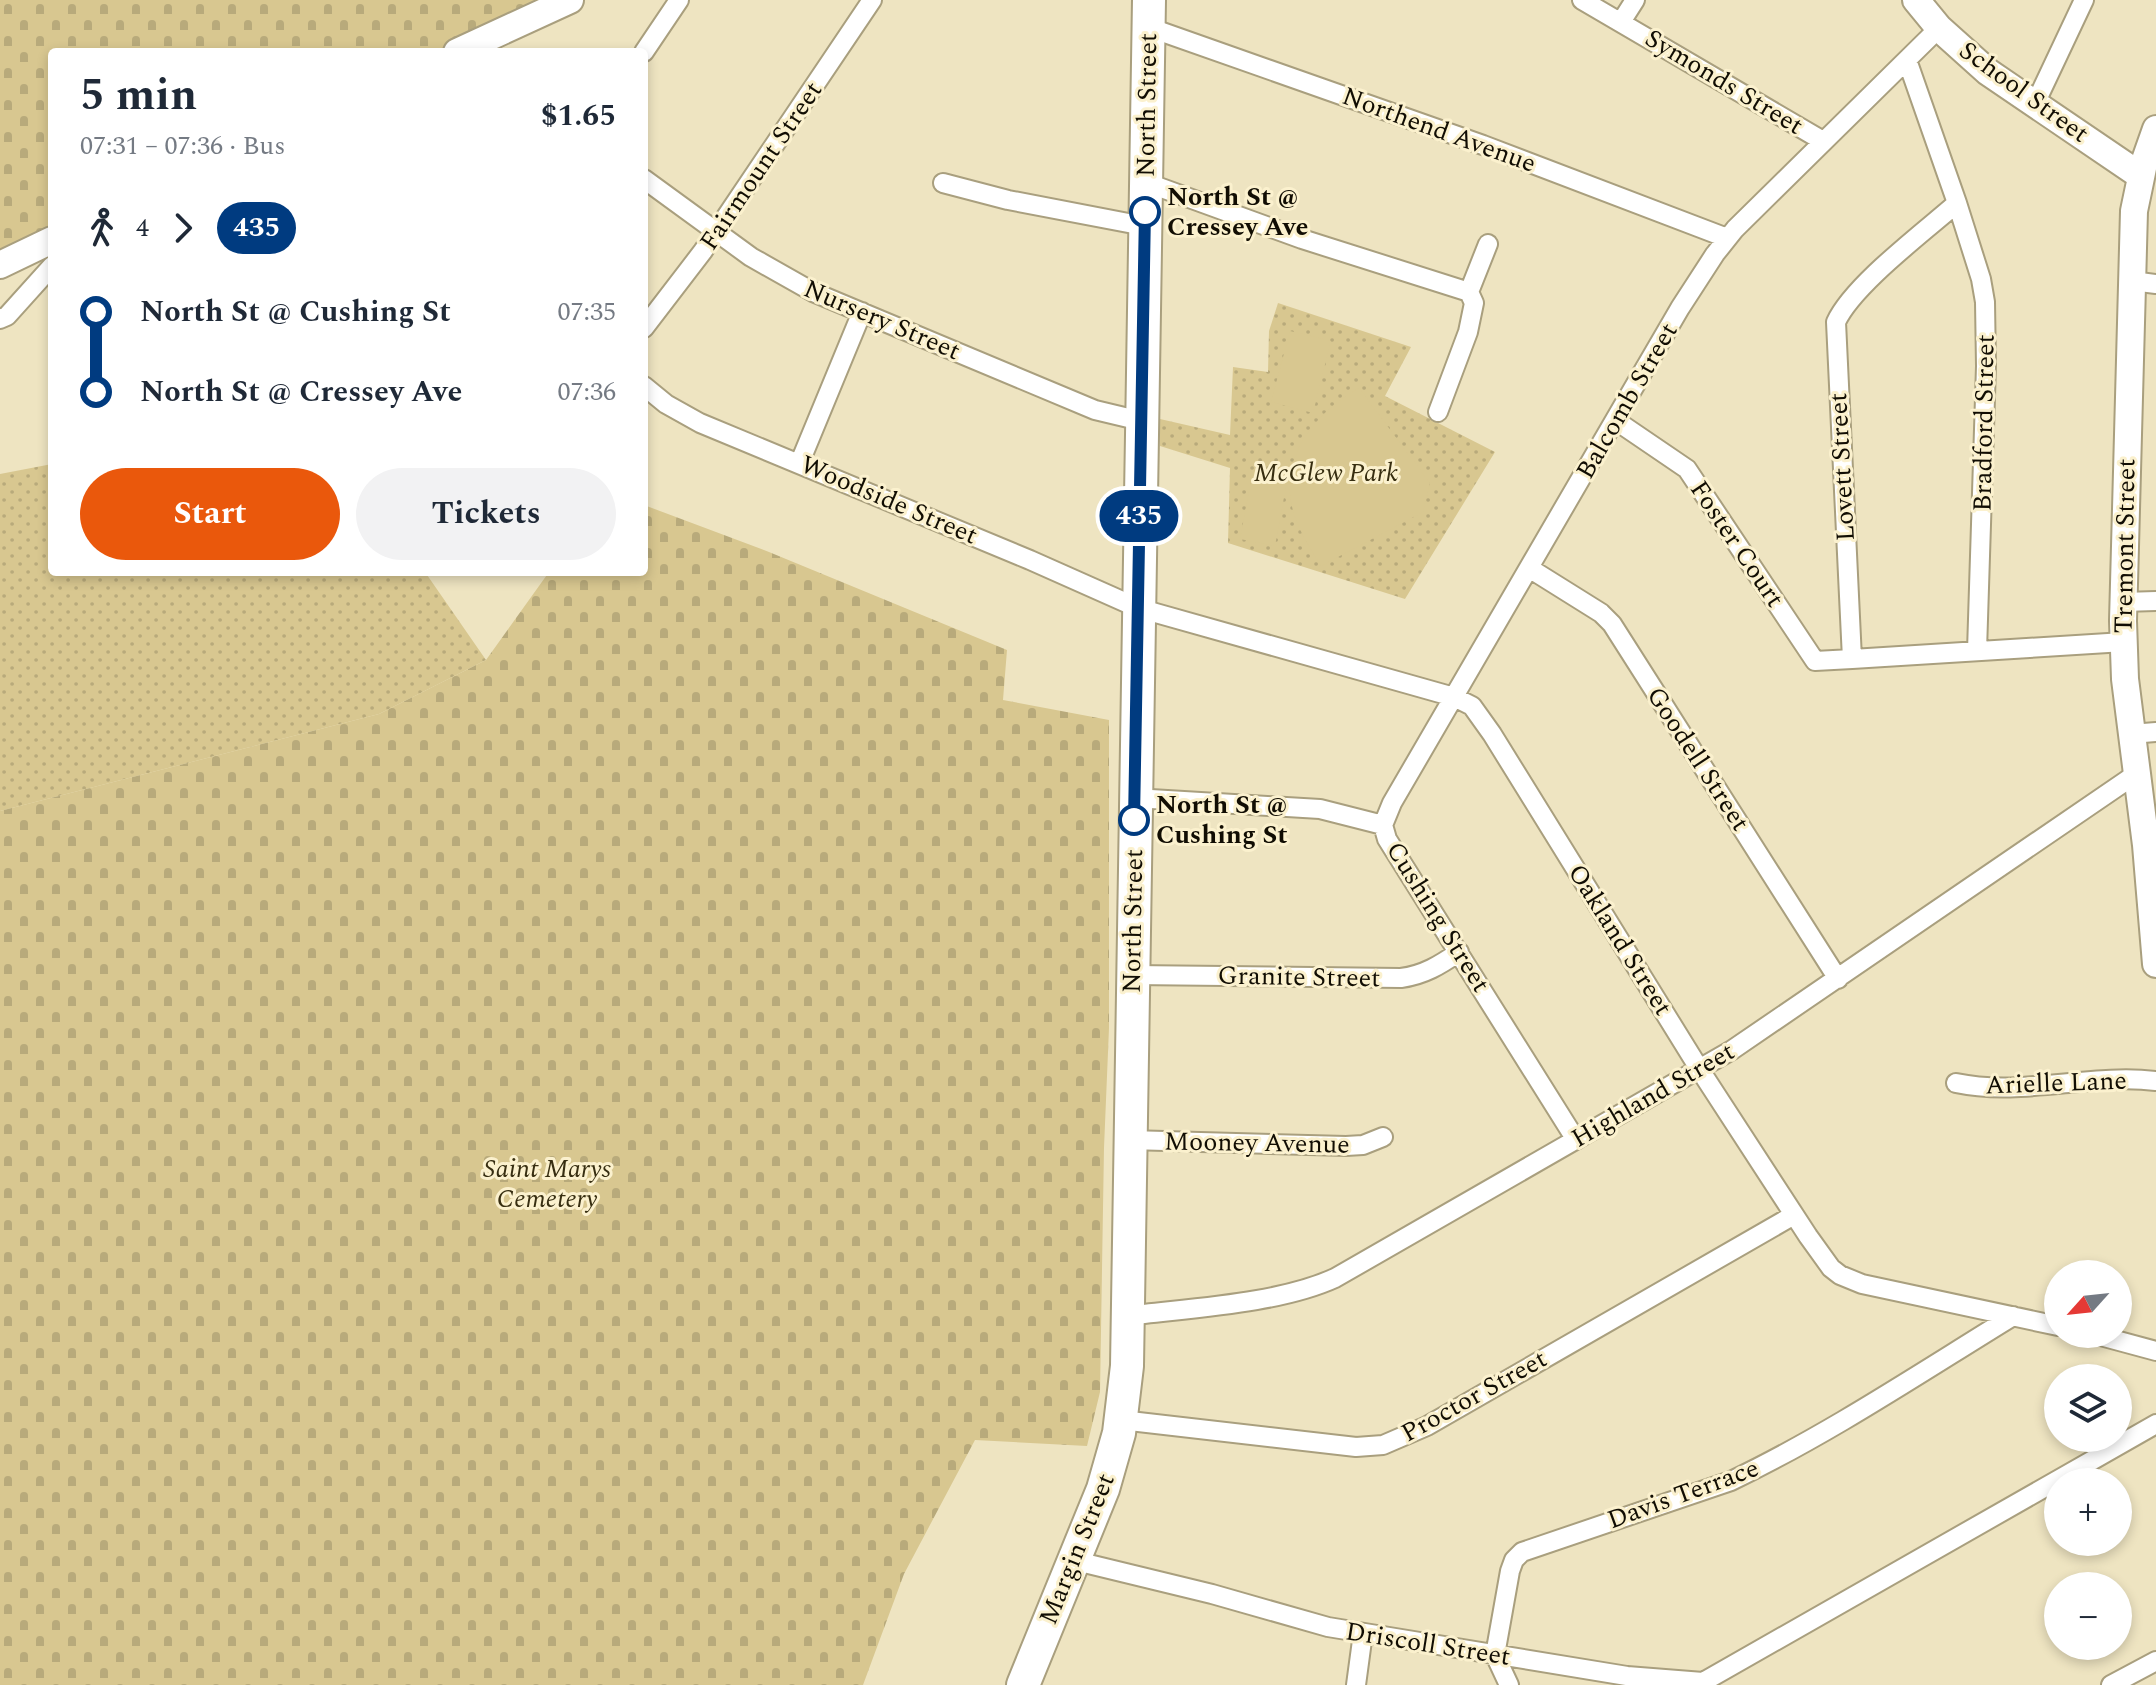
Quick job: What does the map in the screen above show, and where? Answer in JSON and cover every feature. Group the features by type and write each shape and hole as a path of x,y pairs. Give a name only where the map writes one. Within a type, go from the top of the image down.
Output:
{"highway":[{"name":"North Street","path":"1122,1415 1127,1366 1148,14"},
{"name":"Margin Street","path":"1023,1685 1103,1489 1122,1415"}],"street":[{"path":"475,48 570,0"},
{"path":"647,48 679,0"},
{"name":"Fairmount Street","path":"648,323 717,230 872,0"},
{"name":"Symonds Street","path":"1582,0 1823,141"},
{"path":"1621,22 1635,0"},
{"name":"School Street","path":"1916,0 1939,28 1988,72 2141,176"},
{"path":"2034,106 2084,0"},
{"name":"Northend Avenue","path":"1148,14 1727,238"},
{"name":"Balcomb Street","path":"1383,825 1392,803 1680,308 1727,238 1939,28"},
{"name":"Bradford Street","path":"1907,60 1981,279 1987,332 1977,651"},
{"name":"Tremont Street","path":"2156,129 2134,211 2144,283 2123,602 2124,642 2144,733 2136,774 2146,845 2156,964"},
{"name":"Nursery Street","path":"648,182 769,269 813,292 1095,410 1141,421"},
{"path":"1145,182 1302,239 1469,292"},
{"path":"943,183 1008,200 1144,226"},
{"name":"Lovett Street","path":"1852,659 1836,322 1841,311 1862,287 1957,203"},
{"path":"0,265 48,242"},
{"path":"1438,412 1472,314 1474,303 1469,292 1488,244"},
{"path":"0,319 7,316 48,270"},
{"path":"800,462 862,312"},
{"name":"Woodside Street","path":"648,389 666,404 700,423 800,462 1138,608"},
{"name":"Foster Court","path":"1615,420 1687,469 1815,661 1852,659"},
{"name":"Goodell Street","path":"1529,568 1601,613 1612,624 1838,979"},
{"path":"2123,602 2156,601"},
{"name":"Oakland Street","path":"1138,608 1454,697 1472,706 1700,1070 1824,1258 1840,1275 1862,1284 2044,1323"},
{"path":"1852,659 2124,642"},
{"name":"Highland Street","path":"1127,1316 1275,1296 1317,1286 1369,1260 1700,1070 2136,774"},
{"name":"Cushing Street","path":"1134,798 1320,809 1383,825 1387,839 1576,1140"},
{"name":"Granite Street","path":"1132,975 1401,978 1432,970 1459,952"},
{"name":"Arielle Lane","path":"1956,1083 1982,1087 2046,1086 2099,1079 2156,1081"},
{"name":"Mooney Avenue","path":"1129,1140 1346,1146 1363,1145 1383,1137"},
{"name":"Proctor Street","path":"1122,1415 1330,1445 1383,1445 1427,1426 1794,1215"},
{"name":"Davis Terrace","path":"1495,1655 1510,1571 1514,1560 1522,1552 1731,1481 1823,1432 2013,1316"},
{"path":"2132,1345 2156,1351"},
{"name":"Driscoll Street","path":"1072,1560 1212,1594 1328,1627 1627,1676 1702,1684 2156,1424"},
{"path":"1356,1685 1363,1633"},
{"path":"1495,1655 1509,1685"},
{"path":"2111,1685 2156,1661"}],"green space":[{"path":"0,0 550,0 448,48 48,48 48,235 0,257"},
{"name":"McGlew Park","path":"1278,303 1411,347 1385,396 1495,452 1405,599 1228,543 1230,468 1160,446 1160,419 1230,435 1233,367 1268,372 1269,331"},
{"path":"1290,331 1331,341 1313,413 1271,402"},
{"path":"1359,388 1430,483 1423,512 1321,566 1299,528 1291,501 1293,462 1312,427 1326,412"},
{"path":"48,465 48,576 428,576 486,660 379,714 0,811 0,474"},
{"path":"1252,474 1287,481 1275,546 1240,539"},
{"name":"Saint Marys Cemetery","path":"648,507 769,552 1007,650 1003,700 1109,720 1109,1028 1100,1392 1087,1446 975,1440 904,1574 863,1685 0,1685 0,811 379,714 486,660 546,576 648,576"}],"bus line":[{"name":"435","path":"1134,820 1145,212"}],"place":[{"name":"North St @ Cressey Ave","path":"1145,212"},
{"name":"North St @ Cushing St","path":"1134,820"}]}
